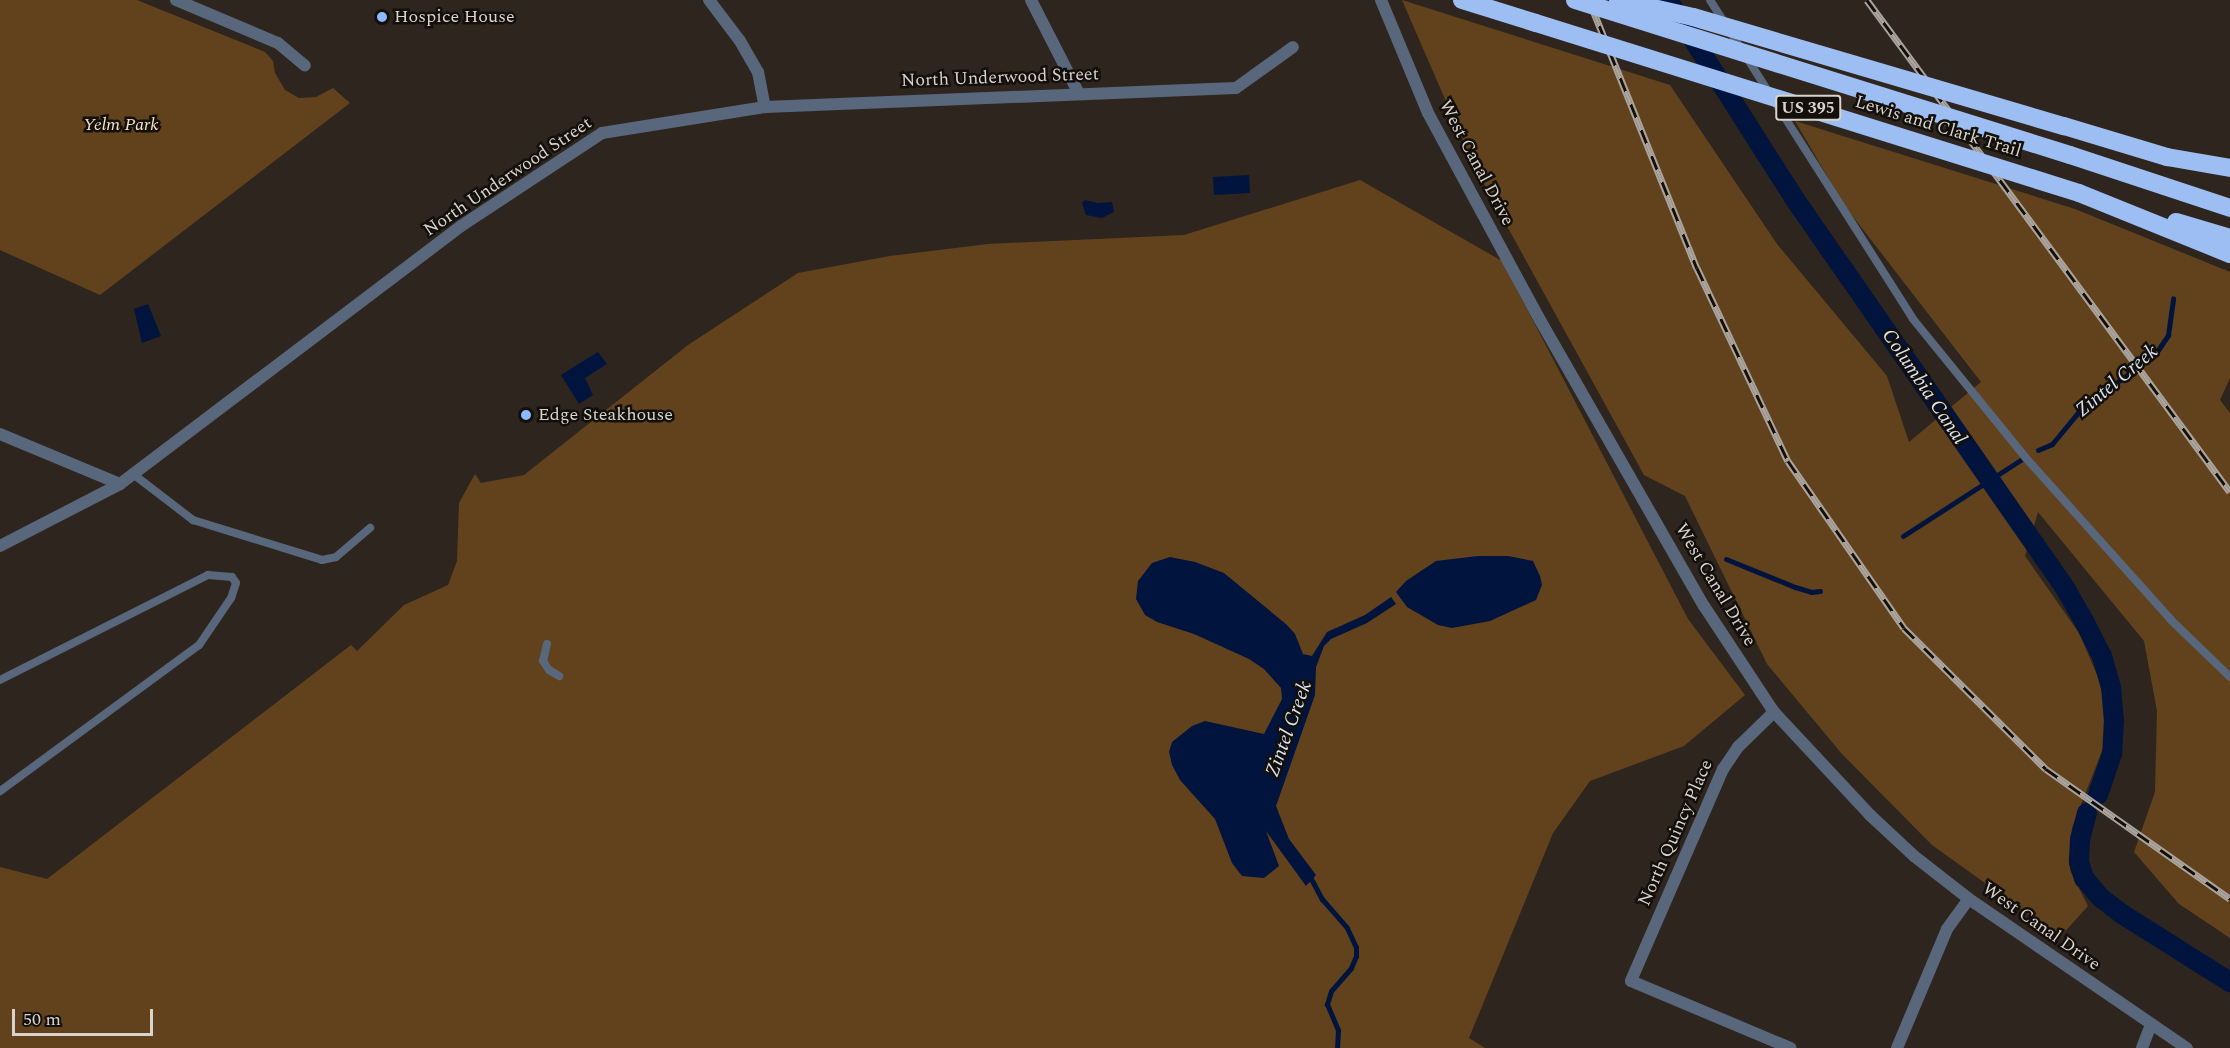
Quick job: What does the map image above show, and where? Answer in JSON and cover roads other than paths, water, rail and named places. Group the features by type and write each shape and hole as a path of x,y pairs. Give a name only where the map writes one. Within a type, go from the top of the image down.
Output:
{"highway":[{"name":"Lewis and Clark Trail","path":"1462,0 2230,238"},
{"name":"Lewis and Clark Trail","path":"1575,0 2070,155 2230,208"},
{"path":"1618,0 1693,17 2167,157 2230,168"},
{"path":"2079,193 2230,254"}],"street":[{"path":"176,0 278,43 305,66"},
{"path":"710,0 740,41 758,72 765,107"},
{"path":"1031,0 1078,92"},
{"name":"West Canal Drive","path":"1381,0 1428,113 1540,320 1704,606 1774,712 1870,815 1968,899 2187,1048"},
{"name":"North Underwood Street","path":"0,546 120,484 461,226 603,133 765,107 1078,92 1236,88 1293,47"},
{"path":"0,434 120,484"},
{"name":"North Quincy Place","path":"1774,712 1738,747 1723,769 1631,981 1790,1048"},
{"path":"1897,1048 1947,929 1968,899"},
{"path":"2142,1048 2151,1025"}],"lane":[{"path":"1710,0 1913,319 2025,457 2171,620 2230,677"},
{"path":"133,474 193,520 322,560 336,557 370,528"},
{"path":"0,680 208,575 232,577 236,583 231,598 199,645 0,791"},
{"path":"547,644 543,661 549,670 559,676"}],"water":[{"path":"1249,175 1250,193 1214,195 1213,177"},
{"path":"1085,200 1097,203 1112,202 1114,212 1102,218 1086,215 1082,203"},
{"path":"148,304 161,336 142,343 134,309"},
{"path":"598,352 607,364 585,378 593,395 579,404 561,375"},
{"path":"1478,556 1508,556 1533,561 1542,585 1536,600 1490,621 1452,628 1438,625 1407,607 1396,592 1406,581 1436,561"},
{"path":"1170,557 1195,562 1224,573 1287,625 1295,634 1303,654 1312,656 1327,632 1365,615 1391,597 1396,604 1367,623 1331,639 1324,646 1316,667 1315,695 1276,806 1289,839 1316,875 1306,886 1266,831 1279,866 1264,878 1242,876 1232,863 1215,819 1180,780 1172,765 1169,752 1172,742 1192,726 1205,721 1264,734 1282,699 1281,688 1264,669 1249,659 1145,615 1136,599 1138,581 1152,563"}],"waterway":[{"name":"Columbia Canal","path":"1668,0 1794,198 2065,588 2084,621 2102,656 2111,687 2114,719 2112,754 2098,795"},
{"name":"Zintel Creek","path":"2038,450 2052,444 2080,410 2156,353 2168,335 2173,298"},
{"name":"Zintel Creek","path":"1903,536 2025,457"},
{"name":"Zintel Creek","path":"1726,559 1795,587 1811,592 1820,591"},
{"name":"Columbia Canal","path":"2087,813 2080,840 2079,862 2084,878 2101,898 2122,914 2230,982"},
{"name":"Zintel Creek","path":"1308,873 1322,899 1347,928 1356,947 1356,956 1351,968 1331,991 1327,1004 1338,1030 1337,1048"}],"railway":[{"path":"1589,0 1697,268 1788,461 1904,628 2046,769 2230,899"},
{"path":"1867,0 2230,492"}],"place":[{"name":"Hospice House","path":"382,17"},
{"name":"Edge Steakhouse","path":"526,415"}],"park label":[{"name":"Yelm Park","path":"121,125"}]}
